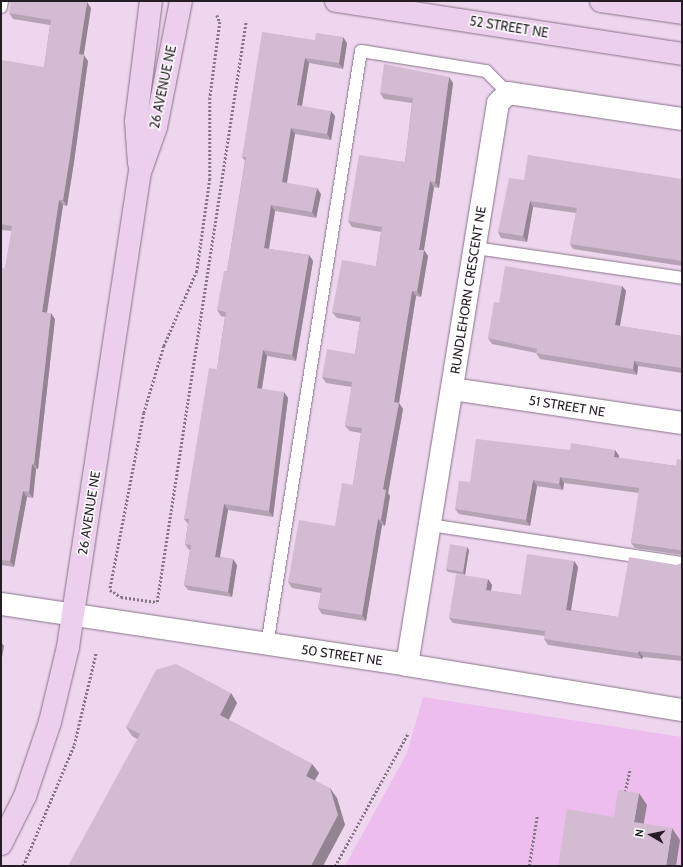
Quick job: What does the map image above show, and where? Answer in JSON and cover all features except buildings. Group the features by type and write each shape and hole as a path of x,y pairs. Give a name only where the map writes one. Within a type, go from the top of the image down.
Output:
{"street":[{"name":"26 AVENUE NE","path":"140,172 136,122 151,1"},
{"name":"26 AVENUE NE","path":"1,844 25,796 50,722 74,616 140,172 156,127 181,1"},
{"name":"52 STREET NE","path":"336,1 682,54"},
{"path":"601,1 682,13"},
{"path":"508,93 682,119"},
{"name":"RUNDLEHORN CRESCENT NE","path":"407,665 498,103 508,93"},
{"name":"51 STREET NE","path":"452,389 682,423"},
{"name":"50 STREET NE","path":"1,604 407,665 682,710"}],"lane":[{"path":"1,7 2,1"},
{"path":"267,645 361,51 486,71 508,93"},
{"path":"475,248 682,278"},
{"path":"430,525 682,563"}],"path":[{"path":"217,15 220,22 210,98 210,179 197,271 164,346 144,413 110,590 121,597 157,602 246,21"},
{"path":"23,866 74,745 96,653"},
{"path":"335,866 408,733"},
{"path":"624,799 630,769"},
{"path":"529,866 536,816"}],"shaded area":[{"path":"423,697 682,737 682,866 345,866 407,753"}]}
